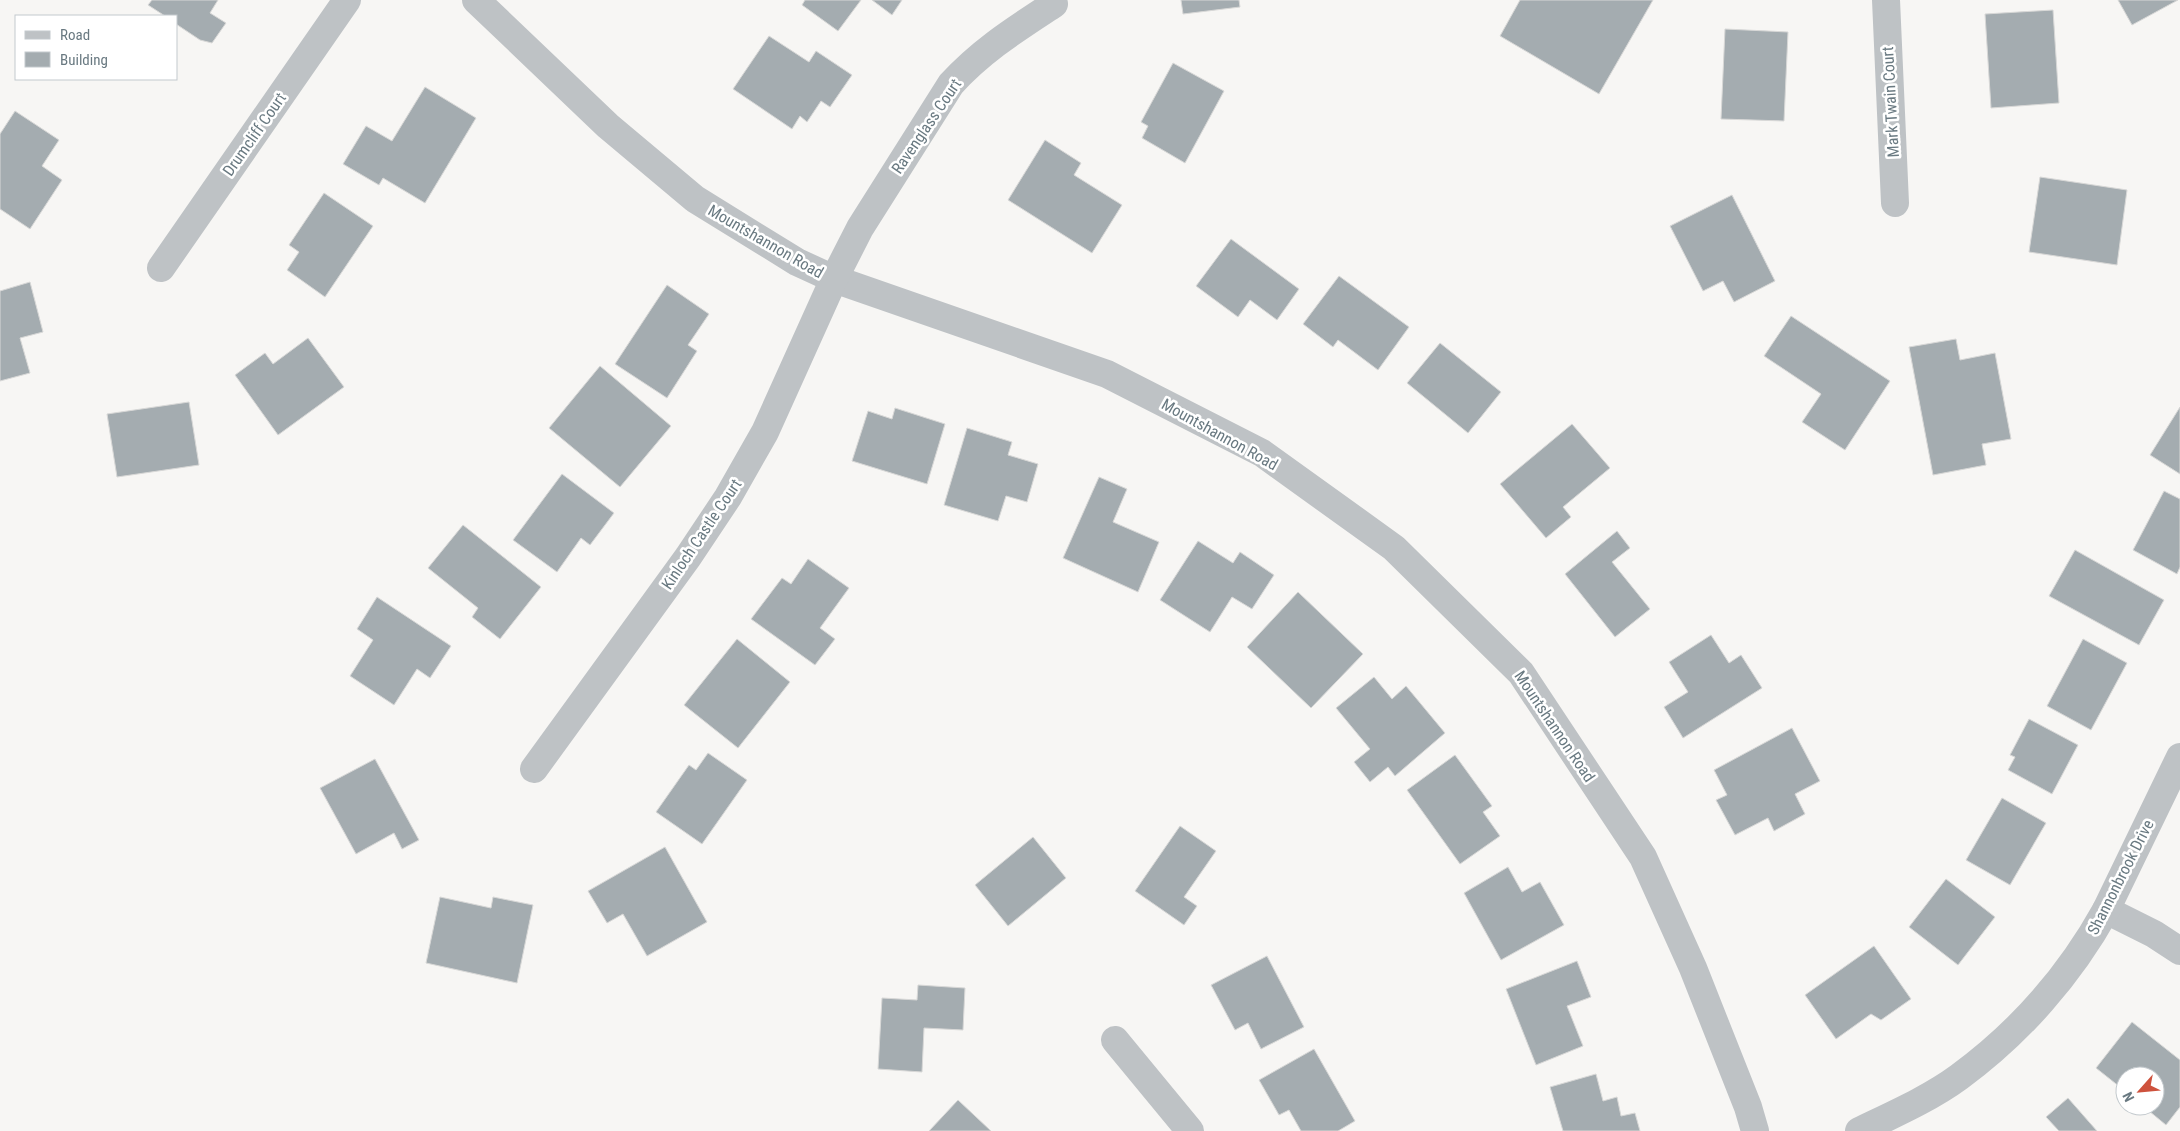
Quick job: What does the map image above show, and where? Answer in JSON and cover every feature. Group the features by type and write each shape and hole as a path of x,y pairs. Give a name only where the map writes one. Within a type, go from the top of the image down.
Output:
{"street":[{"name":"Drumcliff Court","path":"161,268 347,0"},
{"name":"Mountshannon Road","path":"476,0 608,126 695,199 797,262 834,280 1107,374 1262,453 1394,548 1522,673 1642,857 1693,968 1756,1131"},
{"name":"Mark Twain Court","path":"1886,0 1895,203"},
{"name":"Ravenglass Court","path":"834,280 860,228 951,84 992,45 1054,4"},
{"name":"Kinloch Castle Court","path":"534,769 688,557 728,497 764,432 834,280"},
{"name":"Shannonbrook Drive","path":"1859,1131 1903,1110 1958,1077 2006,1038 2050,992 2094,932 2180,757"},
{"path":"2106,910 2154,934 2180,951"},
{"path":"1115,1040 1190,1131"}],"building":[{"path":"152,0 218,0 210,13 226,23 212,43 200,40 178,25 178,15 163,15 148,5"},
{"path":"805,0 861,0 838,31 802,5"},
{"path":"872,0 902,0 892,15"},
{"path":"1181,0 1239,0 1240,7 1183,14"},
{"path":"1520,0 1653,0 1599,94 1500,36"},
{"path":"2118,0 2178,0 2132,25"},
{"path":"2053,10 2059,103 1991,108 1985,14"},
{"path":"1725,29 1788,32 1784,121 1721,119"},
{"path":"769,36 809,62 816,51 852,75 830,107 821,101 807,122 800,116 792,129 733,89"},
{"path":"1173,63 1224,91 1185,163 1142,138 1148,126 1141,122"},
{"path":"425,87 476,118 425,203 383,178 379,185 343,164 366,126 392,141"},
{"path":"15,111 59,140 42,166 62,180 30,229 0,209 0,134"},
{"path":"1045,140 1081,163 1074,175 1122,205 1092,253 1008,200"},
{"path":"2040,177 2127,190 2117,265 2029,252"},
{"path":"324,193 373,226 325,297 287,270 299,252 289,245"},
{"path":"1732,195 1775,281 1734,302 1723,281 1703,291 1670,226"},
{"path":"1231,239 1299,289 1277,320 1250,300 1238,317 1196,286"},
{"path":"1339,276 1409,327 1378,370 1338,340 1333,347 1303,324"},
{"path":"30,282 43,332 20,338 30,373 0,381 0,291"},
{"path":"667,285 709,314 688,345 697,351 667,398 615,364"},
{"path":"1791,316 1890,381 1845,450 1802,422 1821,394 1764,356"},
{"path":"308,338 344,387 278,435 235,375 265,353 273,364"},
{"path":"1956,339 1960,360 1995,353 2011,439 1982,444 1986,465 1933,475 1909,347"},
{"path":"1440,343 1501,392 1468,433 1407,383"},
{"path":"600,366 671,426 620,487 549,428"},
{"path":"189,402 199,465 117,477 107,414"},
{"path":"2180,407 2180,474 2150,455"},
{"path":"895,408 945,424 927,484 852,461 868,411 892,419"},
{"path":"1572,424 1610,468 1563,507 1571,517 1546,538 1500,484"},
{"path":"967,428 1012,442 1008,455 1038,464 1027,502 1006,496 998,521 944,505"},
{"path":"562,474 614,513 590,545 581,538 557,572 513,540"},
{"path":"1099,477 1127,489 1113,522 1159,542 1138,592 1063,558"},
{"path":"2164,491 2180,499 2180,567 2177,574 2133,550"},
{"path":"463,525 541,587 500,639 472,617 478,608 428,568"},
{"path":"1617,531 1630,548 1612,562 1650,609 1615,637 1565,574"},
{"path":"1198,541 1233,563 1240,552 1274,575 1252,609 1232,597 1210,632 1160,600"},
{"path":"2075,550 2164,600 2139,645 2049,596"},
{"path":"808,559 849,588 820,628 835,639 815,665 751,619 782,578 791,584"},
{"path":"1298,592 1363,654 1311,708 1247,647"},
{"path":"377,597 451,646 430,678 417,669 394,705 350,676 373,640 357,629"},
{"path":"1711,635 1729,663 1741,655 1762,688 1683,738 1664,707 1688,692 1669,662"},
{"path":"737,639 790,682 738,748 684,705"},
{"path":"2083,639 2127,663 2091,730 2047,706"},
{"path":"1374,677 1392,699 1406,686 1445,733 1395,776 1388,767 1370,782 1354,762 1370,749 1336,708"},
{"path":"2029,719 2078,745 2052,794 2008,770 2015,757 2010,755"},
{"path":"1792,728 1820,781 1795,794 1805,814 1774,831 1768,818 1735,835 1716,800 1727,795 1714,770"},
{"path":"708,753 747,780 702,844 656,812 689,765 696,770"},
{"path":"1455,755 1492,806 1483,812 1500,836 1460,864 1407,790"},
{"path":"375,759 419,840 402,849 394,833 356,854 320,788"},
{"path":"2002,798 2046,823 2010,885 1966,860"},
{"path":"1180,826 1216,851 1184,897 1197,906 1184,925 1135,891"},
{"path":"1033,837 1066,878 1008,926 975,885"},
{"path":"665,847 707,922 647,956 623,914 607,923 588,891"},
{"path":"1508,867 1522,892 1540,882 1564,925 1501,960 1464,893"},
{"path":"1946,879 1995,917 1958,965 1909,927"},
{"path":"440,897 491,908 493,897 533,905 517,983 426,963"},
{"path":"1874,946 1911,999 1881,1020 1871,1014 1836,1039 1805,995"},
{"path":"1267,956 1304,1027 1261,1049 1248,1023 1235,1030 1211,985"},
{"path":"1577,961 1591,997 1567,1006 1583,1046 1536,1065 1506,989"},
{"path":"918,985 965,988 963,1030 924,1028 922,1072 878,1069 882,998 917,1000"},
{"path":"2132,1022 2180,1060 2180,1107 2166,1125 2155,1116 2165,1116 2165,1066 2115,1066 2115,1083 2096,1068"},
{"path":"1314,1049 1355,1121 1338,1131 1301,1131 1289,1110 1279,1115 1259,1080"},
{"path":"1596,1074 1603,1101 1617,1097 1621,1116 1635,1113 1640,1131 1563,1131 1550,1087"},
{"path":"2068,1098 2097,1131 2059,1131 2046,1117"},
{"path":"958,1100 991,1131 929,1131"}]}
